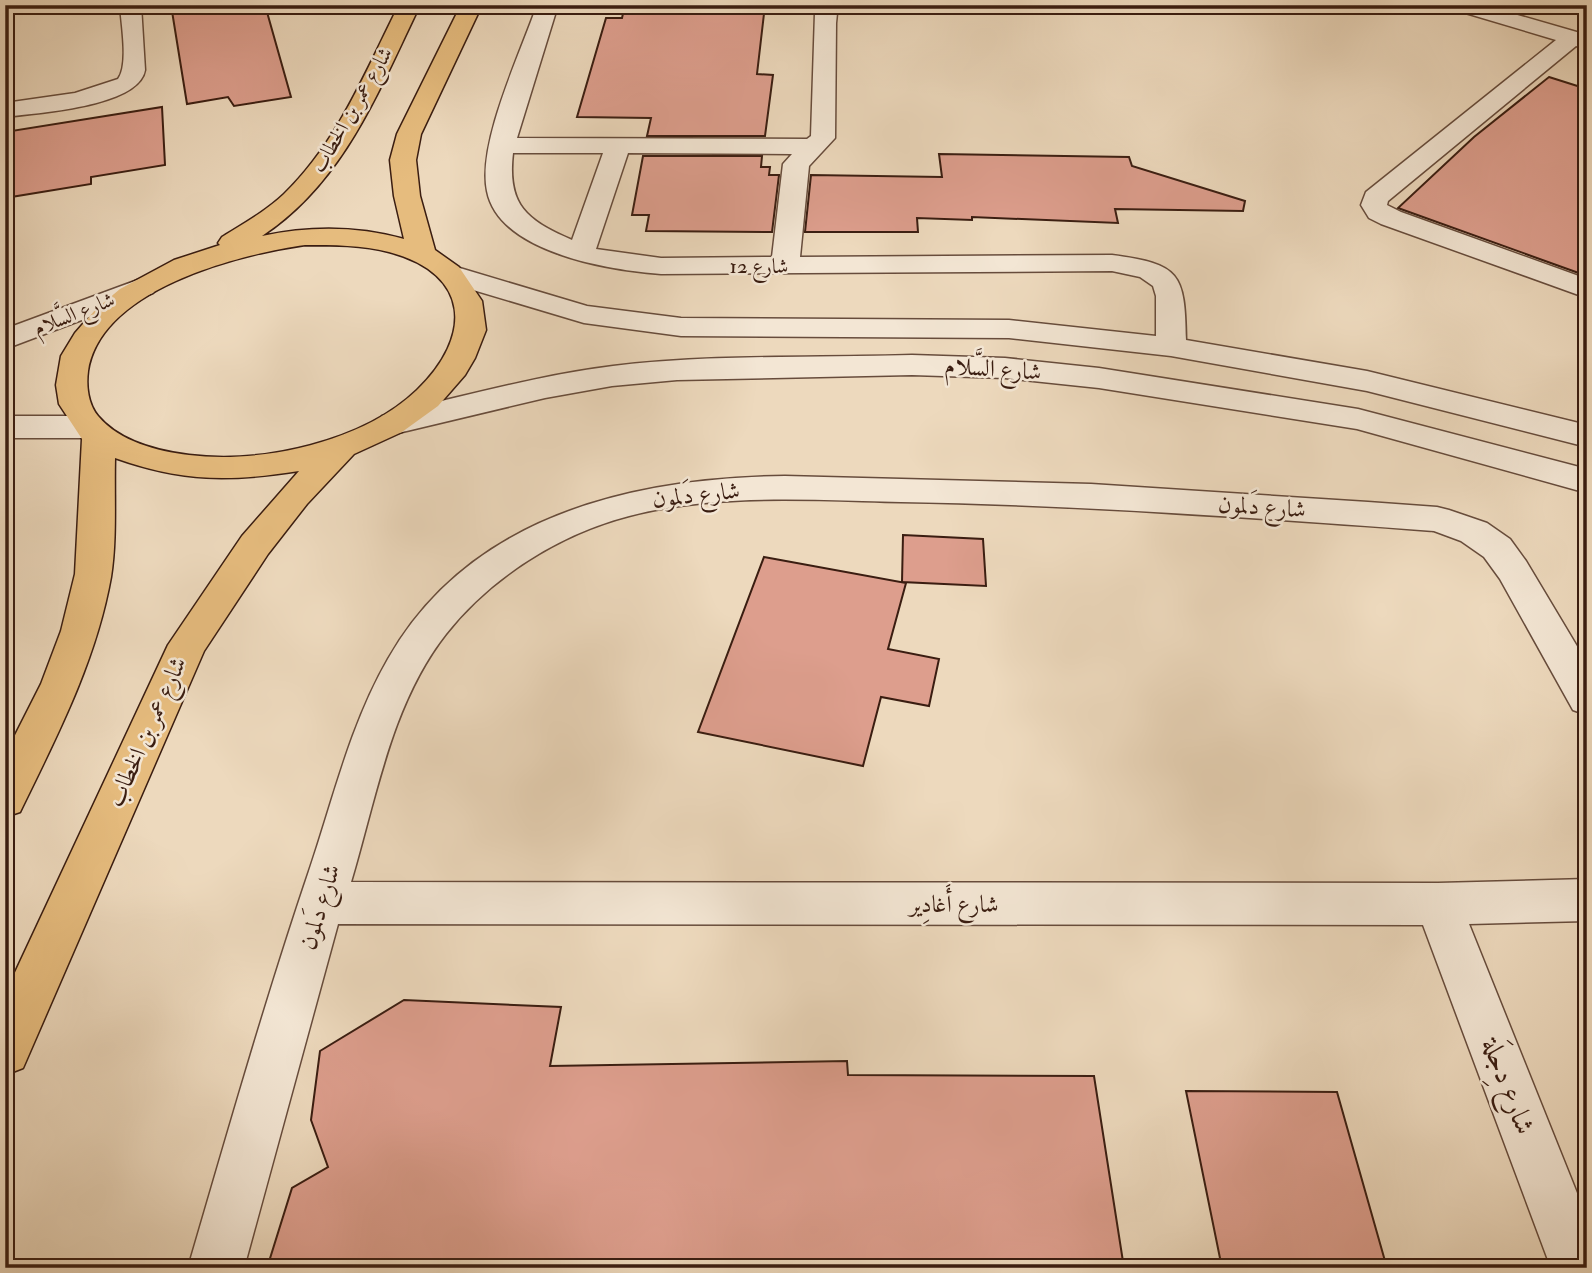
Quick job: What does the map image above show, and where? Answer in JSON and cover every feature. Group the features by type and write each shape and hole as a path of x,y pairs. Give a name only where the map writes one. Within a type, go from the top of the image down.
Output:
{"main road":[{"name":"شارع عمر بن الخطاب","path":"214,254 292,201 310,181 342,136 410,5"},
{"path":"422,254 407,196 403,160 409,134 472,5"},
{"path":"305,237 348,237 388,243 422,254 453,275 472,307 468,345 442,385 394,423 343,446 275,465 205,470 144,460 93,432 72,400 72,370 85,340 109,312 143,286 177,268 214,254 260,242 305,237"},
{"path":"8,788 61,684 80,631 93,574 93,432"},
{"name":"شارع عمر بن الخطاب","path":"5,1050 187,645 255,545 295,496 343,446"}],"street":[{"path":"5,110 98,95 127,84 134,73 130,5"},
{"name":"شارع 12","path":"548,5 502,145 498,175 500,193 509,210 533,231 581,253 614,261 653,264 785,266 1112,263 1140,266 1162,277 1170,293 1171,347"},
{"path":"785,266 796,164 802,155 823,138 825,23 826,13 832,5"},
{"path":"1459,5 1579,40"},
{"path":"1579,40 1375,198 1374,205 1378,212 1391,218 1587,289"},
{"path":"502,145 815,147"},
{"path":"581,253 618,145"},
{"name":"شارع السَّلام","path":"453,275 584,314 681,327 1009,329 1171,347 1367,381 1587,436"},
{"name":"شارع السَّلام","path":"5,340 143,286"},
{"name":"شارع السَّلام","path":"394,423 545,388 612,376 677,370 912,365 1005,368 1112,380 1358,419 1544,467 1587,481"},
{"path":"5,427 93,432"},
{"name":"شارع دَلمون","path":"216,1268 320,903 390,689 416,645 448,607 485,573 527,544 573,522 621,505 671,494 721,488 1015,491 1437,519 1474,531 1497,548 1513,570 1587,699"},
{"name":"شارع أَغادِير","path":"320,903 1438,904 1587,900"},
{"name":"شارع دِجلَة","path":"1438,904 1578,1268"}],"building":[{"path":"171,5 265,5 291,97 234,106 228,97 187,104"},
{"path":"625,5 765,5 757,74 773,75 765,136 647,136 651,118 577,117 606,18 622,18"},
{"path":"1549,77 1587,89 1587,276 1398,208 1474,137"},
{"path":"162,107 165,165 91,177 91,184 5,198 5,132"},
{"path":"939,154 1129,157 1132,166 1245,201 1243,211 1115,209 1118,223 972,217 972,220 917,218 918,232 805,232 811,175 942,177"},
{"path":"643,156 762,156 761,167 770,167 769,175 779,175 772,232 646,231 649,215 632,215"},
{"path":"903,535 983,539 986,586 902,582"},
{"path":"764,557 906,583 888,649 939,659 929,706 881,697 863,766 698,732"},
{"path":"404,1000 561,1007 550,1066 847,1061 848,1075 1094,1076 1124,1268 267,1268 292,1188 328,1167 311,1120 320,1051"},
{"path":"1186,1091 1337,1092 1387,1268 1222,1268"}]}
